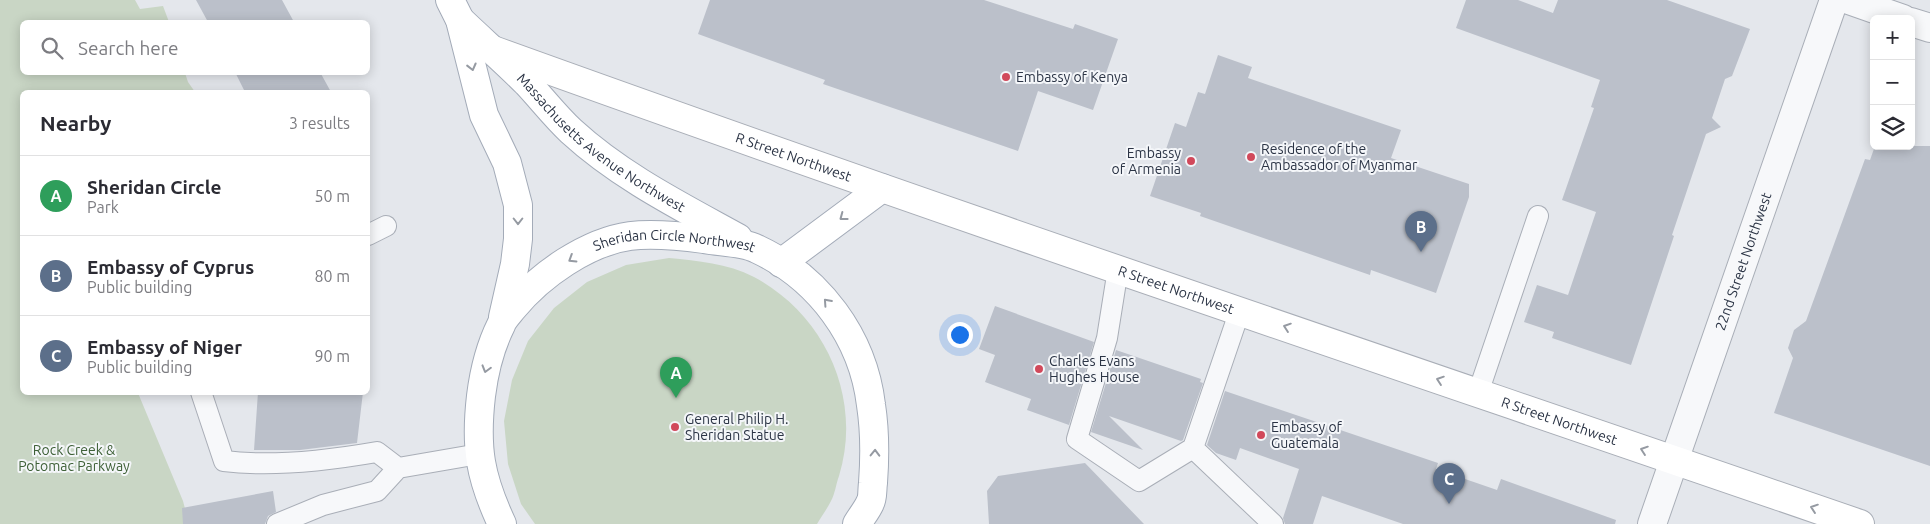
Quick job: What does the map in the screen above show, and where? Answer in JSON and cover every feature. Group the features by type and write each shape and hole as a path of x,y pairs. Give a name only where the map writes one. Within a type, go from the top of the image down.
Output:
{"main road":[{"name":"Massachusetts Avenue Northwest","path":"455,10 528,85 547,108 595,151 634,180 755,248"},
{"name":"Massachusetts Avenue Northwest","path":"455,10 484,115 507,163 518,206 518,239 515,264 501,323"},
{"name":"R Street Northwest","path":"493,50 619,97 1860,524"},
{"path":"781,263 882,188"},
{"name":"Sheridan Circle Northwest","path":"502,524 483,476 479,454 480,407 484,378 501,323 524,295 547,274 579,255 606,243 630,236 665,235 755,248 808,282 831,305 848,331 870,391 876,454 867,517"}],"street":[{"name":"22nd Street Northwest","path":"1652,524 1834,0"},
{"path":"1849,0 1892,15"},
{"path":"1915,23 1930,28"}],"lane":[{"path":"1478,393 1538,216"},
{"path":"370,234 386,226"},
{"path":"1118,269 1107,338 1077,439 1138,481 1193,448 1240,310"},
{"path":"202,395 224,461 245,464 341,459 377,452 398,468"},
{"path":"1193,448 1273,524"},
{"path":"277,524 323,504 377,491 398,468 479,454"}],"green space":[{"name":"Rock Creek & Potomac Parkway","path":"0,0 135,0 140,9 163,6 168,20 20,20 20,75 186,75 194,90 20,90 20,395 139,395 183,501 189,524 0,524"},
{"path":"669,258 723,266 754,277 779,293 801,313 818,336 832,362 841,389 846,417 845,447 839,476 828,507 817,524 535,524 521,504 508,464 504,421 512,380 528,341 554,308 587,282 626,265"}],"building":[{"path":"196,0 282,0 293,20 207,20"},
{"path":"710,0 984,0 1073,29 1075,24 1118,39 1093,110 1038,91 1018,151 823,84 825,80 698,34"},
{"path":"1466,0 1518,0 1553,13 1558,0 1667,0 1750,29 1732,76 1725,79 1712,118 1721,127 1706,134 1631,365 1552,338 1554,332 1524,322 1537,285 1568,295 1596,212 1562,200 1594,108 1591,107 1600,80 1456,28"},
{"path":"1218,55 1252,67 1248,78 1401,130 1391,158 1469,184 1469,197 1436,293 1371,270 1370,275 1200,216 1201,213 1150,196 1175,123 1186,127 1198,92 1205,94"},
{"path":"236,75 322,75 330,90 244,90"},
{"path":"1915,146 1930,146 1930,466 1774,413 1793,358 1788,348 1794,330 1806,321 1865,159 1870,160 1874,150 1915,150"},
{"name":"Charles Evans Hughes House","path":"995,306 1094,342 1069,425 1027,410 1031,399 985,382 995,355 979,349"},
{"path":"1116,350 1201,379 1200,382 1203,383 1183,440 1181,441 1109,416 1143,450 1091,432"},
{"path":"1225,391 1438,463 1436,469 1497,490 1501,479 1616,520 1615,524 1403,524 1322,496 1313,524 1285,524 1283,518 1299,469 1240,448 1236,460 1216,453 1207,445"},
{"path":"258,395 363,395 357,443 300,450 254,450"},
{"path":"1085,463 1144,524 989,524 987,491 998,476"},
{"path":"273,491 276,512 268,516 265,524 183,524 182,508"}],"place":[{"name":"Embassy of Kenya","path":"1006,77"},
{"name":"Residence of the Ambassador of Myanmar","path":"1251,157"},
{"name":"Embassy of Armenia","path":"1191,161"},
{"name":"Embassy of Cyprus","path":"1421,252"},
{"name":"Charles Evans Hughes House","path":"1039,369"},
{"name":"Sheridan Circle","path":"676,398"},
{"name":"General Philip H. Sheridan Statue","path":"675,427"},
{"name":"Embassy of Guatemala","path":"1261,435"},
{"name":"Embassy of Niger","path":"1449,504"}]}
